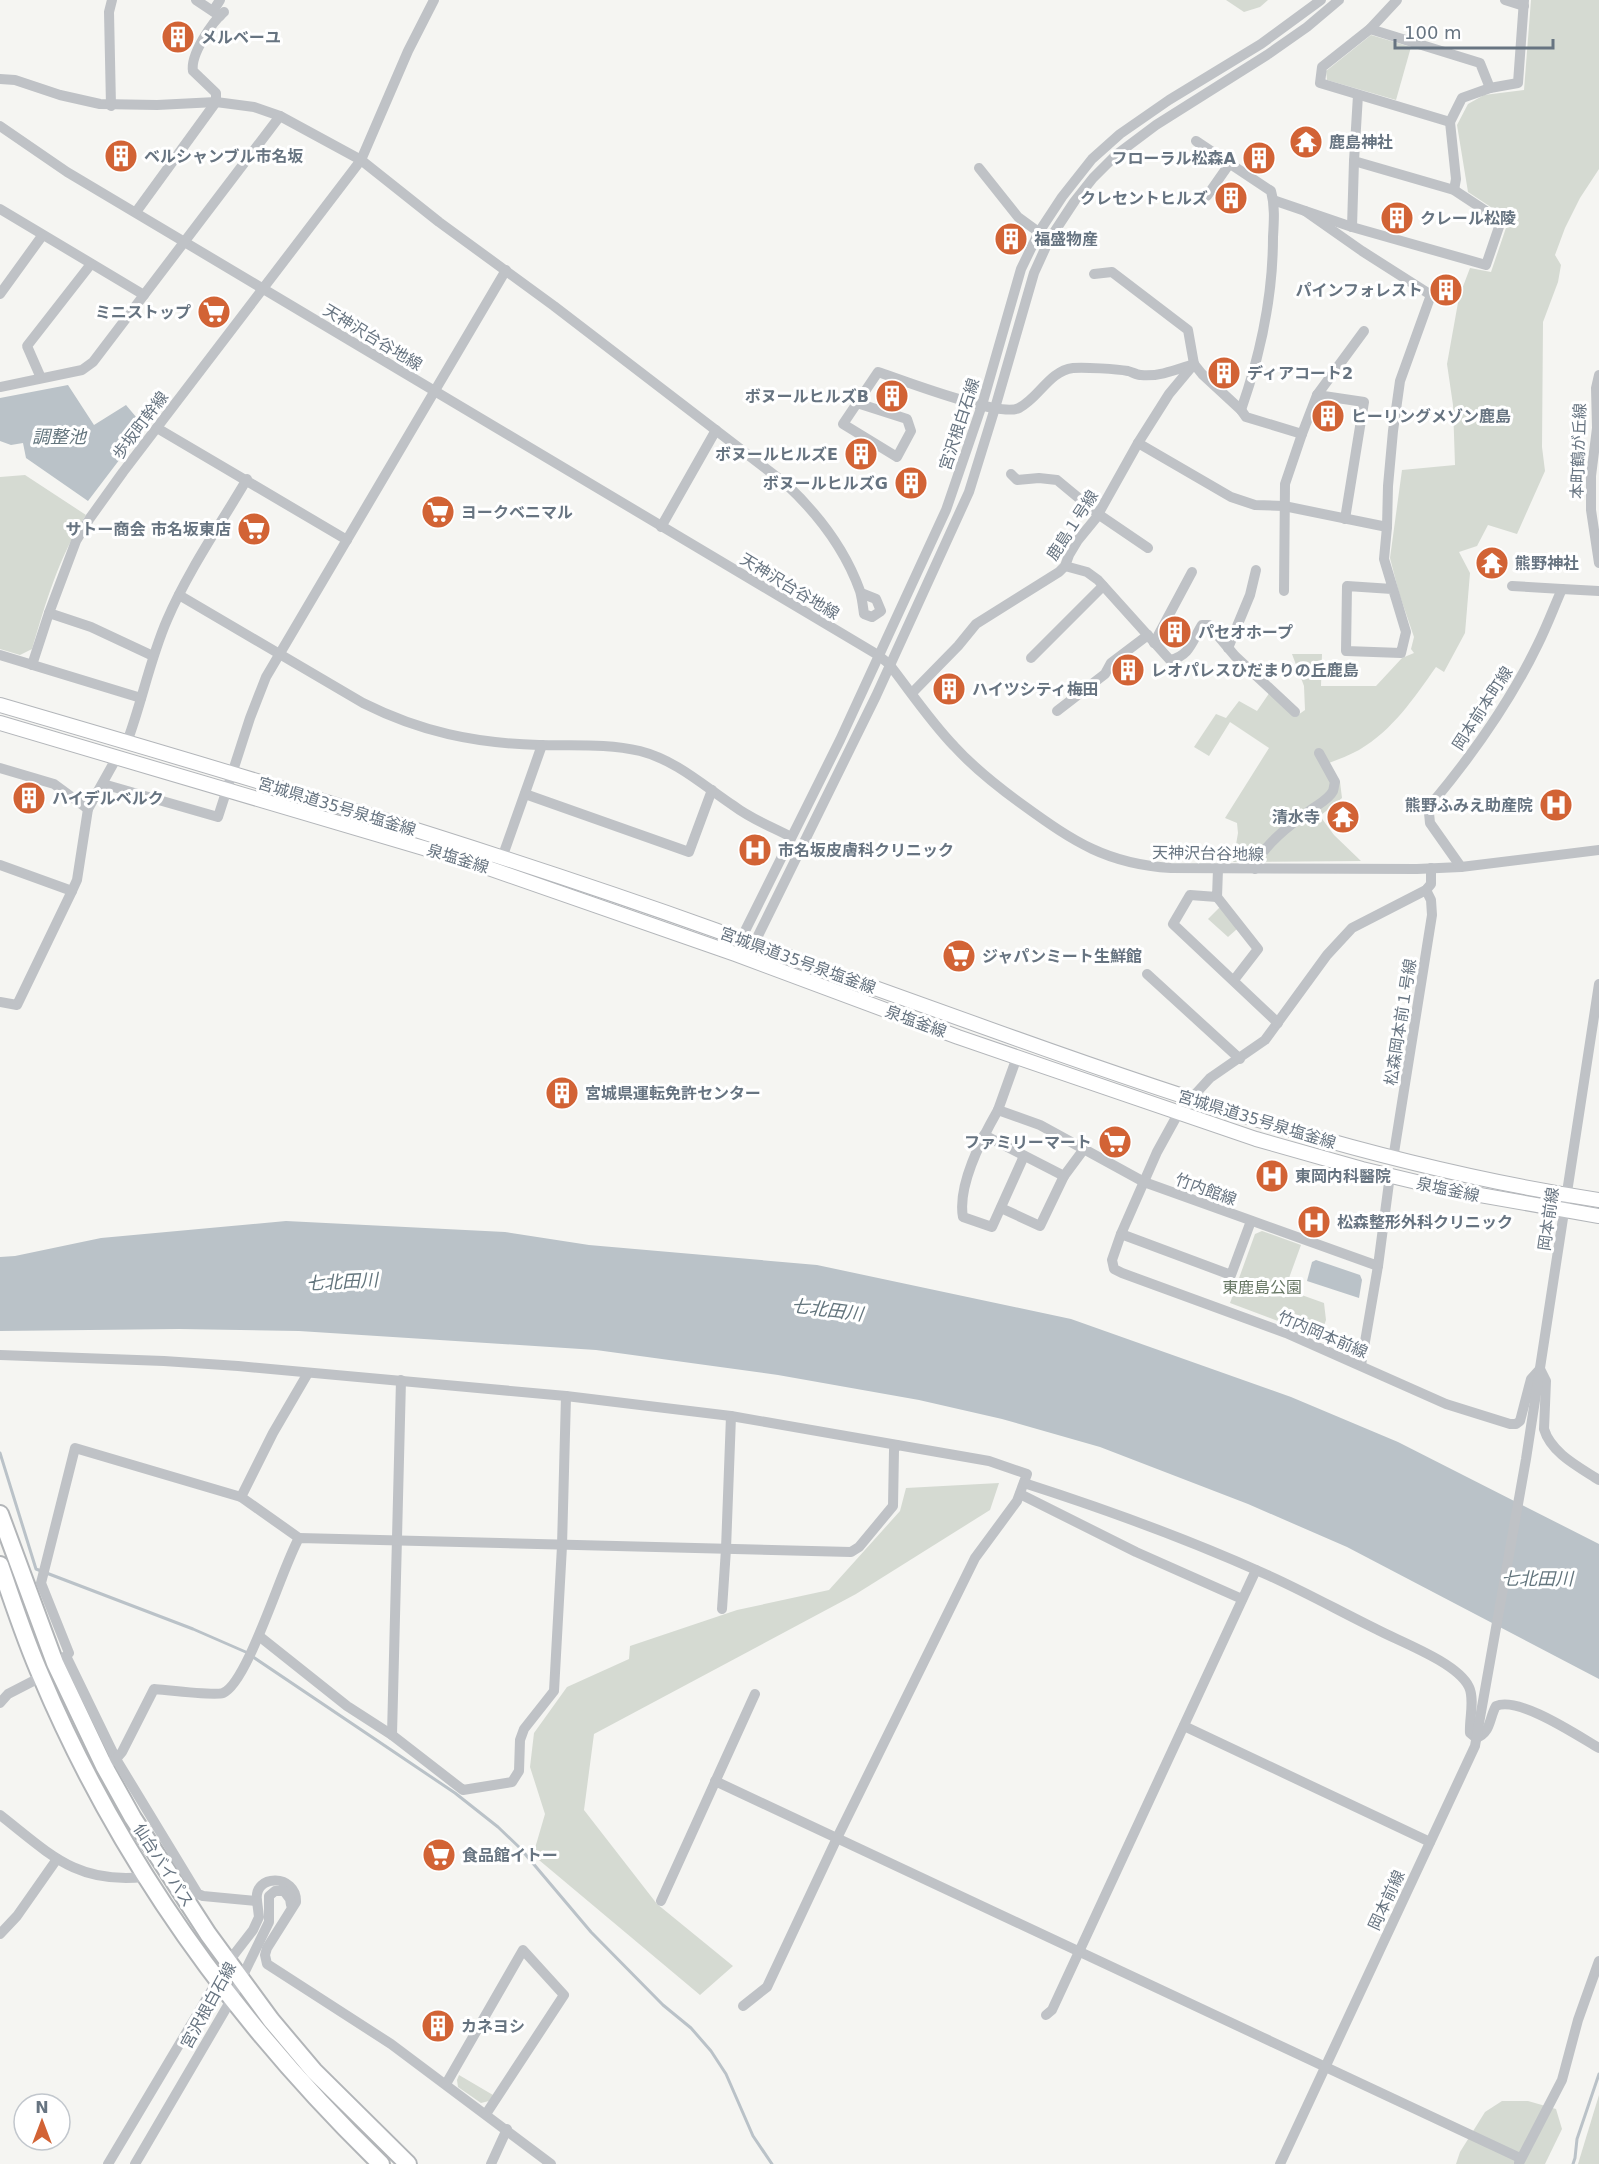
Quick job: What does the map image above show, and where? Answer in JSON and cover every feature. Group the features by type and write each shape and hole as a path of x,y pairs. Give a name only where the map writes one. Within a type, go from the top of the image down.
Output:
{"highway":[{"name":"仙台バイパス","path":"0,1514 61,1659 110,1762 133,1818 208,1934 271,2020 314,2071 408,2164"},
{"name":"仙台バイパス","path":"0,1565 41,1677 100,1801 144,1877 231,2001 297,2079 381,2164"}],"main road":[{"name":"宮城県道35号泉塩釜線","path":"0,705 309,796 502,858 1234,1115 1393,1159 1471,1177 1599,1200"},
{"name":"泉塩釜線","path":"0,723 471,862 741,956 1017,1058 1256,1139 1390,1175 1493,1198 1599,1216"}],"street":[{"path":"111,106 109,12 112,0"},
{"path":"196,0 219,13"},
{"path":"136,212 216,102 216,93 193,71 192,61 219,13 220,0"},
{"name":"歩坂町幹線","path":"32,665 59,581 76,541 90,518 262,288 361,160 408,51 434,0"},
{"name":"宮沢根白石線","path":"741,956 791,837 840,740 878,655 921,569 946,510 982,405 1022,269 1039,232 1062,197 1092,159 1120,134 1169,100 1261,44 1321,0"},
{"path":"747,943 876,696 969,492 996,408 1034,273 1049,240 1074,202 1093,178 1116,155 1156,125 1267,55 1307,27 1339,0"},
{"path":"1396,0 1370,29 1322,67 1320,83 1449,122"},
{"path":"1454,190 1456,179 1449,122 1462,98 1490,88 1518,83 1524,3 1505,0"},
{"path":"1370,29 1480,63 1490,88"},
{"path":"0,79 15,80 79,100 111,106 216,102 254,107 280,116 361,160 439,222 506,270 786,484 807,504 831,535 861,593"},
{"path":"1352,227 1358,95"},
{"path":"0,387 82,370 93,362 280,116"},
{"name":"天神沢台谷地線","path":"0,126 67,172 878,655 889,664 952,744 975,769 1079,844 1120,861 1144,867 1218,869 1461,867 1599,850"},
{"path":"1196,141 1270,191 1273,200 1273,262 1269,303 1254,371 1241,410"},
{"path":"1273,200 1352,227 1486,265 1501,222 1454,190 1354,161"},
{"path":"1207,196 1230,163"},
{"path":"980,168 1018,217 1049,240"},
{"path":"0,209 144,295"},
{"path":"1305,211 1431,295 1400,381 1392,431 1384,559 1406,632 1401,653 1346,651 1347,586 1392,589"},
{"path":"0,294 42,236"},
{"path":"41,378 27,346 91,264"},
{"path":"103,784 218,817 257,698 280,654 506,270"},
{"path":"1094,273 1112,272 1188,330 1194,364 1246,417 1302,434"},
{"path":"1284,591 1285,483 1317,395 1365,331"},
{"path":"857,403 907,418 911,431 897,457 843,424 857,403 878,372 982,405 1015,410 1030,402 1047,383 1060,373 1072,368 1126,371 1140,375 1164,373 1194,364"},
{"name":"鹿島１号線","path":"912,693 976,624 1065,566 1069,555 1098,514 1168,394 1194,364"},
{"name":"本町鶴が丘線","path":"1599,375 1596,388 1597,428 1591,476 1591,510 1599,563"},
{"path":"1317,395 1364,402 1346,519"},
{"path":"158,428 347,540"},
{"path":"661,527 716,430"},
{"path":"1138,443 1232,497 1255,505 1284,506 1387,528"},
{"path":"1011,474 1017,480 1039,478 1057,480 1098,514 1148,548"},
{"path":"127,742 153,656 167,620 179,595 247,479"},
{"path":"1065,566 1087,572 1103,586 1170,660 1181,658 1202,625 1209,625 1228,648 1295,712"},
{"path":"1228,648 1250,595 1256,570"},
{"path":"1057,711 1105,674 1111,663 1151,639 1192,572"},
{"path":"1031,658 1103,586"},
{"path":"1512,586 1599,591"},
{"name":"岡本前本町線","path":"1461,867 1430,823 1429,813 1434,802 1477,745 1520,677 1538,645 1562,589"},
{"path":"179,595 363,703 393,718 466,739 542,745 622,747 642,752 680,768 736,808 791,837"},
{"path":"49,613 91,627 153,656"},
{"path":"0,655 141,698"},
{"path":"502,858 542,745"},
{"path":"1254,869 1263,852 1333,791 1335,782 1318,753"},
{"path":"0,1002 17,1005 72,891 77,880 88,809 117,757"},
{"path":"0,768 54,784 88,809"},
{"path":"525,794 689,852 712,790"},
{"path":"0,865 72,891"},
{"path":"1426,890 1431,884 1431,868"},
{"path":"1218,869 1217,897 1258,949 1234,980"},
{"name":"竹内岡本前線","path":"1426,890 1352,927 1327,955 1265,1040 1210,1078 1190,1099 1179,1113 1120,1234 1112,1260 1114,1269 1286,1333 1446,1404 1510,1424 1520,1421 1531,1379 1540,1369"},
{"name":"松森岡本前１号線","path":"1393,1159 1432,915 1431,900 1426,890"},
{"path":"1217,897 1190,895 1173,924 1278,1023"},
{"path":"1147,974 1240,1059"},
{"name":"岡本前線","path":"1280,2164 1475,1742 1526,1459 1599,984"},
{"path":"1017,1058 998,1110 975,1150 961,1206 963,1217 992,1227 1024,1156"},
{"name":"竹内館線","path":"998,1110 1040,1125 1144,1182 1378,1266"},
{"path":"984,1135 1064,1176"},
{"path":"1001,1208 1040,1226 1064,1176 1084,1149"},
{"path":"1361,1365 1378,1266 1390,1175"},
{"path":"1120,1234 1231,1275 1251,1221"},
{"path":"0,1355 175,1362 566,1395 731,1416 897,1444 989,1461 1027,1474 1017,1501 975,1558 837,1838 767,1987 743,2006"},
{"path":"1540,1369 1546,1381 1544,1429 1546,1436 1552,1446 1599,1480"},
{"path":"240,1497 273,1433 308,1373"},
{"path":"392,1735 401,1380"},
{"path":"258,1638 347,1706 392,1735 463,1790 512,1782 519,1770 520,1740 524,1729 554,1691 562,1546 566,1395"},
{"path":"722,1609 731,1416"},
{"path":"61,1659 69,1653 41,1583 75,1448 240,1497 299,1538 851,1552 859,1547 893,1506 894,1450 897,1444"},
{"path":"1023,1483 1107,1511 1256,1570 1442,1660 1469,1688 1472,1699 1470,1732 1475,1742 1484,1735 1496,1706 1508,1704 1518,1706 1563,1726 1599,1748"},
{"path":"1020,1494 1136,1552 1242,1599"},
{"path":"299,1538 290,1554 258,1638 234,1684 221,1694 154,1689 110,1762 198,1894 257,1901 258,1890 265,1882 272,1880 283,1882 292,1888 296,1894 294,1906 267,1948 265,1955 267,1964 391,2044 551,2164"},
{"path":"1046,2015 1052,2010 1256,1570"},
{"path":"0,1703 8,1694 41,1677"},
{"path":"661,1901 755,1694"},
{"path":"1184,1726 1430,1842"},
{"path":"715,1781 1520,2161 1562,2080 1578,2020 1599,1961"},
{"path":"0,1815 57,1860 76,1869 98,1877 124,1879 144,1877"},
{"path":"0,1934 17,1916 57,1860"},
{"name":"宮沢根白石線","path":"135,2164 231,2001 269,1922 268,1901 271,1893 279,1890 287,1894 291,1905 288,1917"},
{"name":"宮沢根白石線","path":"108,2164 217,1980 257,1923 260,1910 257,1901"},
{"path":"446,2084 523,1950 564,1995 486,2114"},
{"path":"491,2164 507,2129"}],"green space":[{"path":"1226,0 1268,0 1260,7 1244,12"},
{"path":"1531,0 1599,0 1599,169 1580,198 1555,255 1561,265 1558,282 1543,322 1542,447 1545,471 1517,534 1488,525 1477,546 1459,552 1470,573 1465,633 1444,672 1436,667 1402,713 1371,742 1356,752 1329,763 1340,782 1342,798 1320,816 1334,835 1361,861 1233,862 1238,833 1237,823 1225,818 1269,748 1230,722 1209,756 1194,747 1216,714 1226,718 1239,701 1257,711 1270,692 1295,717 1305,710 1304,686 1292,654 1322,654 1321,686 1376,686 1402,658 1414,653 1411,649 1414,637 1390,558 1402,470 1455,465 1453,405 1447,364 1459,297 1470,268 1491,272 1509,219 1468,192 1457,125 1468,104 1484,95 1524,90"},
{"path":"1371,35 1411,47 1396,100 1327,80 1326,71"},
{"path":"25,475 86,515 61,563 32,649 20,655 0,649 0,477"},
{"path":"1220,907 1237,929 1228,937 1208,919"},
{"name":"東鹿島公園","path":"1262,1231 1301,1245 1285,1289 1324,1303 1326,1320 1320,1337 1230,1303 1255,1234"},
{"path":"999,1483 990,1510 856,1594 594,1734 584,1810 657,1904 733,1966 700,1995 533,1855 545,1814 530,1767 534,1733 567,1687 629,1659 630,1646 737,1610 829,1590 900,1511 906,1488"},
{"path":"459,2075 493,2095 489,2101 481,2103 458,2087"},
{"path":"1599,2095 1599,2164 1578,2164"},
{"path":"1502,2101 1528,2101 1556,2109 1562,2129 1545,2164 1456,2164 1460,2152 1485,2112"}],"water":[{"name":"調整池","path":"68,385 94,425 126,405 142,424 142,430 88,501 26,458 23,443 11,445 0,441 0,398"},
{"name":"七北田川","path":"286,1221 505,1232 589,1245 817,1265 1071,1319 1291,1397 1398,1442 1599,1544 1599,1679 1347,1547 1248,1504 1100,1447 1002,1419 919,1400 778,1375 596,1350 299,1331 179,1329 0,1331 0,1257 101,1238"},
{"path":"1316,1260 1360,1275 1362,1280 1359,1298 1307,1281 1312,1262"}],"waterway":[{"path":"0,1453 36,1569 193,1629 248,1653"},
{"path":"253,1657 455,1793 498,1827 520,1848 591,1932 663,2005 691,2028 711,2051 726,2074 753,2136 772,2164"},
{"path":"1573,2164 1577,2139 1599,2074"}],"place":[{"name":"メルベーユ","path":"178,37"},
{"name":"鹿島神社","path":"1306,142"},
{"name":"ベルシャンブル市名坂","path":"121,156"},
{"name":"フローラル松森A","path":"1259,158"},
{"name":"クレセントヒルズ","path":"1231,198"},
{"name":"クレール松陵","path":"1397,218"},
{"name":"福盛物産","path":"1011,239"},
{"name":"パインフォレスト","path":"1446,290"},
{"name":"ミニストップ","path":"214,312"},
{"name":"ディアコート2","path":"1224,373"},
{"name":"ボヌールヒルズB","path":"892,396"},
{"name":"ヒーリングメゾン鹿島","path":"1328,416"},
{"name":"ボヌールヒルズE","path":"861,454"},
{"name":"ボヌールヒルズG","path":"911,483"},
{"name":"ヨークベニマル","path":"438,512"},
{"name":"サトー商会 市名坂東店","path":"254,529"},
{"name":"熊野神社","path":"1492,563"},
{"name":"パセオホープ","path":"1175,632"},
{"name":"レオパレスひだまりの丘鹿島","path":"1128,670"},
{"name":"ハイツシティ梅田","path":"949,689"},
{"name":"ハイデルベルク","path":"29,798"},
{"name":"熊野ふみえ助産院","path":"1556,805"},
{"name":"清水寺","path":"1343,817"},
{"name":"市名坂皮膚科クリニック","path":"755,850"},
{"name":"ジャパンミート生鮮館","path":"959,956"},
{"name":"宮城県運転免許センター","path":"562,1093"},
{"name":"ファミリーマート","path":"1115,1142"},
{"name":"東岡内科醫院","path":"1272,1176"},
{"name":"松森整形外科クリニック","path":"1314,1222"},
{"name":"食品館イトー","path":"439,1855"},
{"name":"カネヨシ","path":"438,2026"}]}
